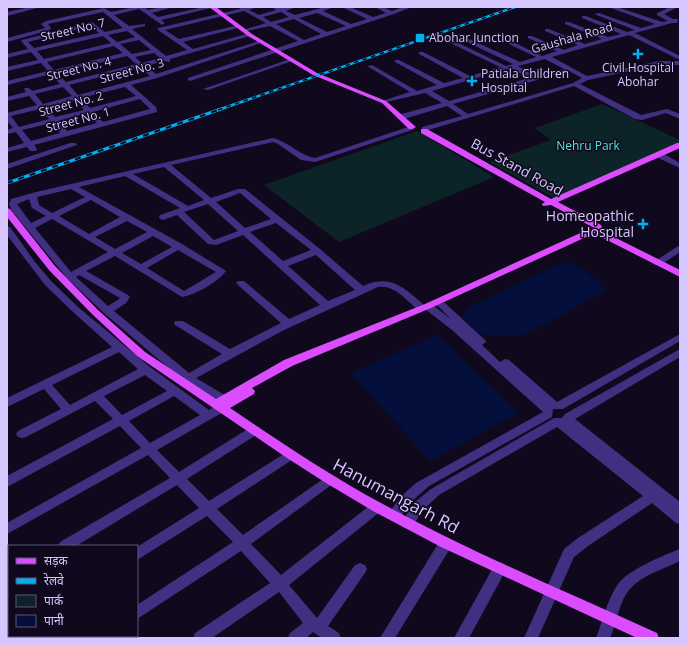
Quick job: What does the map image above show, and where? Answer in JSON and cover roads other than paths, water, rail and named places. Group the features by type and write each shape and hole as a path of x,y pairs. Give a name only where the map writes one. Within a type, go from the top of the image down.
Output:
{"main road":[{"path":"212,7 261,42 315,74 386,104"},
{"name":"Bus Stand Road","path":"386,104 389,108 403,116 419,129 597,231 660,262 680,274"},
{"path":"661,156 680,145"},
{"path":"551,204 680,149"},
{"name":"Hanumangarh Rd","path":"7,211 52,268 95,312 141,354 222,404 255,430 291,455 330,480 377,507 446,543 652,638"},
{"path":"427,308 442,305 597,231"},
{"path":"222,404 292,367 597,231"},
{"name":"Bus Stand Road","path":"660,262 680,268"}],"street":[{"path":"7,14 38,7"},
{"path":"110,14 141,7 167,27"},
{"path":"147,12 170,7"},
{"path":"157,19 212,7"},
{"path":"192,51 160,29 222,15 243,8 254,7"},
{"path":"275,7 326,34"},
{"path":"258,17 293,7"},
{"path":"178,41 245,31 331,7"},
{"path":"345,7 373,18"},
{"path":"378,7 392,13"},
{"path":"190,79 408,7"},
{"path":"611,7 661,24"},
{"path":"675,7 659,14 678,22"},
{"path":"678,22 663,14 680,7"},
{"path":"243,8 302,41"},
{"path":"7,40 48,29 44,24 104,10 165,58 177,70 214,94"},
{"path":"42,18 72,11 80,16"},
{"path":"318,11 351,26"},
{"path":"597,14 640,30"},
{"path":"584,18 628,34 680,58"},
{"path":"172,36 233,22"},
{"name":"Gaushala Road","path":"386,104 442,85 661,24 678,22"},
{"path":"567,23 607,40"},
{"path":"102,125 24,41 91,24 130,55 154,77"},
{"name":"Street No. 7","path":"7,56 143,25"},
{"path":"69,30 90,50"},
{"path":"547,30 585,46"},
{"name":"Street No. 4","path":"7,99 192,51 245,31"},
{"path":"456,35 535,79"},
{"path":"530,37 564,52"},
{"path":"8,68 140,38"},
{"path":"446,39 512,66"},
{"name":"Street No. 3","path":"7,115 154,77 261,42"},
{"path":"512,43 570,69 584,79"},
{"path":"7,83 130,55 156,51"},
{"path":"421,53 468,78"},
{"path":"206,89 292,60"},
{"path":"397,61 442,85"},
{"path":"7,529 150,449 208,415 222,404 107,311 70,276 10,202 32,195 128,175 264,143 278,144 308,162 322,162 419,129 571,82 659,63 680,63"},
{"path":"370,66 416,93"},
{"path":"8,68 20,80 66,135"},
{"path":"403,116 570,69"},
{"path":"426,90 465,115 575,84 584,79"},
{"path":"126,84 141,97"},
{"path":"575,84 638,117 642,118 667,111 680,117"},
{"name":"Street No. 1","path":"7,150 154,110 154,108 141,97"},
{"name":"Street No. 2","path":"7,132 141,97"},
{"path":"7,115 38,156"},
{"path":"7,166 72,145"},
{"path":"661,156 680,166"},
{"path":"166,165 210,201 326,305"},
{"path":"128,175 184,210 211,242 216,242 278,219"},
{"path":"32,195 35,206 116,253 182,294 190,293 219,274 221,271 72,186"},
{"path":"163,217 242,191 317,251 361,290"},
{"path":"29,227 92,197"},
{"path":"89,237 127,216"},
{"path":"70,276 154,232"},
{"path":"9,235 48,283 146,370 208,415"},
{"path":"141,268 179,246"},
{"path":"660,262 680,248"},
{"path":"281,265 317,251"},
{"path":"79,271 124,297 124,301 107,311"},
{"path":"241,283 287,323"},
{"path":"188,378 287,323 376,284 383,283 395,286 427,308 460,327"},
{"path":"442,305 460,327 680,519"},
{"path":"179,323 229,354"},
{"path":"408,523 425,499 489,461 558,413 680,337"},
{"path":"7,403 120,347"},
{"path":"394,516 414,490 480,452 680,352"},
{"path":"22,434 146,370"},
{"path":"45,384 68,410"},
{"path":"9,478 121,421 175,391"},
{"path":"96,395 242,543 280,584 315,626 334,638"},
{"path":"558,413 680,509"},
{"path":"67,545 179,478 255,430"},
{"path":"480,452 489,461"},
{"path":"138,553 291,455"},
{"path":"138,612 242,543 330,480"},
{"path":"531,638 562,566 569,554 583,542 653,496"},
{"path":"200,638 280,584 377,507"},
{"path":"387,638 446,543"},
{"path":"604,638 621,590 627,583 635,577 680,555"},
{"path":"461,638 500,568"},
{"path":"295,638 315,626 360,569"}],"water":[{"path":"569,263 589,274 606,290 536,329 521,335 491,336 480,334 462,317 468,308 558,264"},
{"path":"437,335 519,413 430,461 351,373"}],"railway":[{"path":"218,110 515,7"},
{"path":"7,183 221,109"}],"place":[{"name":"Abohar Junction","path":"420,38"},
{"name":"Civil Hospital Abohar","path":"638,54"},
{"name":"Patiala Children Hospital","path":"472,81"},
{"name":"Homeopathic Hospital","path":"643,224"}],"park label":[{"name":"Nehru Park","path":"588,146"}]}
